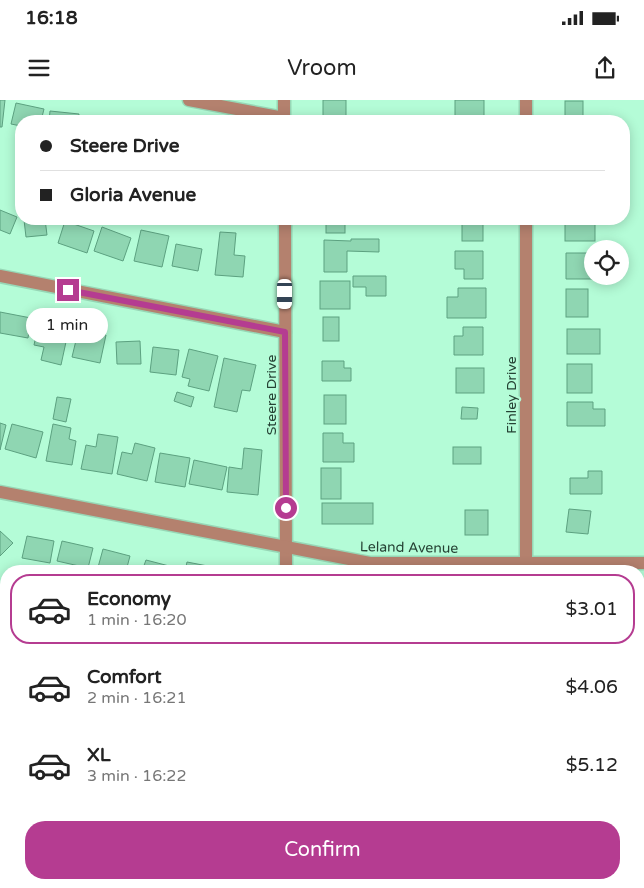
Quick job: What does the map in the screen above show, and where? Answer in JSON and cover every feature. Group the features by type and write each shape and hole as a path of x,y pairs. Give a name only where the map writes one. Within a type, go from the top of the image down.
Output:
{"street":[{"path":"189,100 260,115"},
{"path":"284,100 284,115"},
{"path":"526,100 526,115"},
{"name":"Steere Drive","path":"285,225 286,565"},
{"name":"Finley Drive","path":"526,225 526,565"},
{"path":"0,276 285,332"},
{"name":"Leland Avenue","path":"0,492 370,563 448,565"},
{"name":"Leland Avenue","path":"585,565 644,563"}],"building":[{"path":"0,100 5,100 2,127 0,127"},
{"path":"323,100 346,100 346,115 323,115"},
{"path":"455,100 484,100 484,115 455,115"},
{"path":"565,101 583,101 583,115 565,115"},
{"path":"16,103 44,109 42,115 15,115 15,125 11,124"},
{"path":"50,111 79,114 79,115 50,115"},
{"path":"0,210 15,216 15,222 10,234 0,230"},
{"path":"25,225 46,225 47,235 26,237"},
{"path":"64,225 77,225 94,231 87,253 58,243"},
{"path":"326,225 345,225 345,233 326,233"},
{"path":"462,225 483,225 483,241 462,241"},
{"path":"565,225 595,225 595,240 565,241"},
{"path":"102,227 131,238 123,261 94,251"},
{"path":"141,230 169,236 162,267 134,261"},
{"path":"220,232 236,233 234,255 245,256 243,277 215,275"},
{"path":"351,239 379,239 379,252 347,251 347,272 324,272 324,240 351,241"},
{"path":"176,244 202,249 198,271 172,266"},
{"path":"455,251 483,251 483,279 464,279 464,269 455,269"},
{"path":"566,253 584,253 584,279 566,279"},
{"path":"353,276 386,276 386,296 366,296 366,287 353,287"},
{"path":"320,281 350,281 350,309 320,309"},
{"path":"458,288 486,288 486,318 447,318 447,297 458,297"},
{"path":"566,289 588,289 588,317 566,317"},
{"path":"0,312 31,318 28,338 0,333"},
{"path":"323,317 339,317 339,341 323,341"},
{"path":"39,322 69,328 61,365 41,360 44,347 34,345"},
{"path":"463,327 483,327 483,355 454,355 454,336 463,336"},
{"path":"79,328 106,335 100,363 72,357"},
{"path":"567,329 600,329 600,354 567,354"},
{"path":"140,341 141,364 117,364 116,342"},
{"path":"153,347 179,350 176,375 150,372"},
{"path":"189,349 218,356 209,391 188,386 190,379 182,377"},
{"path":"224,358 256,365 250,391 242,390 237,412 214,407"},
{"path":"322,361 344,361 344,368 351,368 351,381 322,381"},
{"path":"567,364 592,364 592,393 567,393"},
{"path":"456,368 484,368 484,393 456,393"},
{"path":"177,392 194,397 191,407 174,401"},
{"path":"324,395 346,395 346,424 324,424"},
{"path":"57,397 71,399 66,422 53,419"},
{"path":"567,402 593,402 593,409 605,409 605,426 567,426"},
{"path":"462,407 478,408 477,419 461,419"},
{"path":"0,423 6,425 0,450"},
{"path":"12,424 43,432 36,458 5,449"},
{"path":"53,424 71,428 69,439 76,441 72,465 46,461"},
{"path":"323,433 343,433 343,443 354,443 354,462 323,462"},
{"path":"98,434 118,437 112,474 81,469 86,445 96,447"},
{"path":"135,443 155,448 147,481 117,474 122,452 132,454"},
{"path":"453,447 481,447 481,464 453,464"},
{"path":"244,448 262,450 258,495 227,492 229,467 242,469"},
{"path":"160,453 190,458 185,487 155,482"},
{"path":"194,460 227,467 222,490 189,484"},
{"path":"321,468 341,468 341,499 321,499"},
{"path":"588,471 602,471 602,494 570,494 570,478 588,478"},
{"path":"322,503 373,503 373,524 322,524"},
{"path":"569,509 591,511 588,534 566,532"},
{"path":"465,510 488,510 488,535 465,535"},
{"path":"0,531 13,543 0,556"},
{"path":"27,536 54,541 50,563 22,558"},
{"path":"62,541 93,548 89,565 75,565 57,561"},
{"path":"103,549 130,556 128,565 99,565"},
{"path":"146,560 165,565 144,565"},
{"path":"187,562 202,565 186,565"}],"route":[{"path":"68,290 285,332 286,508"}]}
